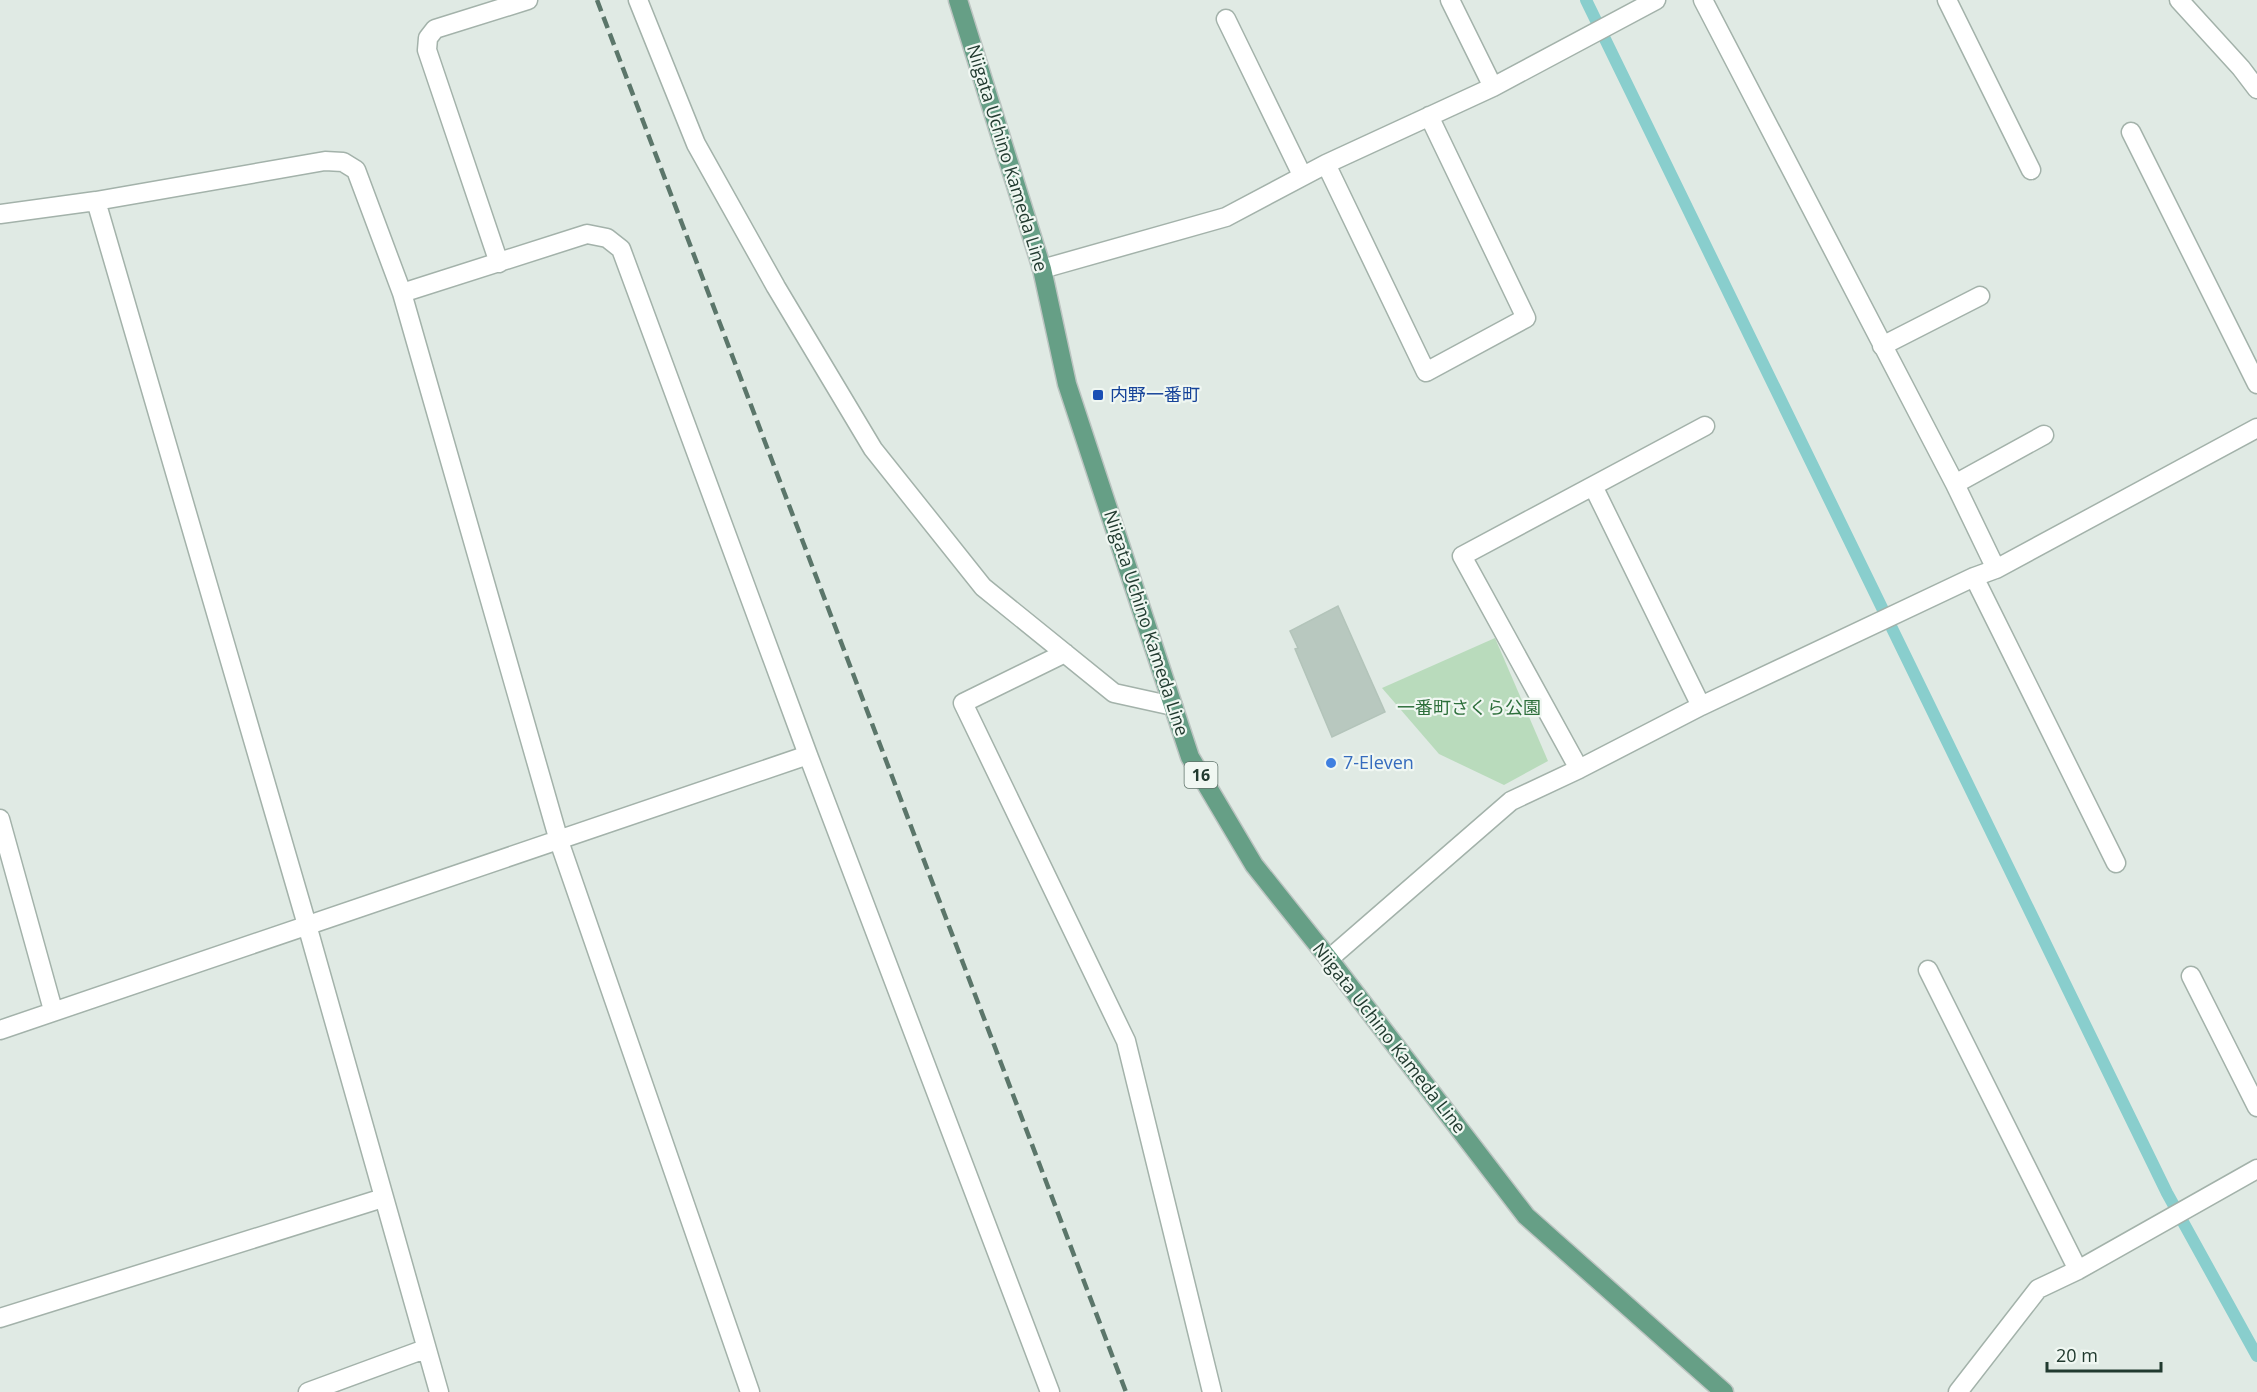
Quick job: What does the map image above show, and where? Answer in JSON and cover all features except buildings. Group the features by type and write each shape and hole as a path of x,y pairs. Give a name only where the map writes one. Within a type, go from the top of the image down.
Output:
{"main road":[{"name":"Niigata Uchino Kameda Line","path":"958,0 1042,269 1067,384 1190,757 1254,865 1526,1216 1724,1392"}],"street":[{"path":"499,263 427,50 428,38 435,29 528,0"},
{"path":"638,0 696,144 776,287 873,449 983,587 1114,693 1173,706"},
{"path":"1450,0 1493,87"},
{"path":"1042,269 1226,217 1302,175 1493,87 1656,0"},
{"path":"1703,0 1955,484 1996,569"},
{"path":"1947,0 2031,170"},
{"path":"2179,0 2241,68 2257,89"},
{"path":"1226,19 1302,175"},
{"path":"1326,164 1426,372 1526,318 1429,116"},
{"path":"2131,132 2257,384"},
{"path":"0,214 96,201 325,161 343,162 356,170 402,293 559,841 750,1392"},
{"path":"96,201 307,926 439,1392"},
{"path":"402,293 586,234 607,238 621,249 808,755 1050,1392"},
{"path":"1882,346 1980,296"},
{"path":"1579,769 1462,556 1705,426"},
{"path":"1329,959 1511,801 1701,706 1974,577 1996,569 2257,428"},
{"path":"1955,484 2044,435"},
{"path":"1593,486 1701,706"},
{"path":"1974,577 2116,863"},
{"path":"1065,653 963,703 1125,1041 1212,1392"},
{"path":"0,1030 53,1010 559,841 808,755"},
{"path":"0,819 53,1010"},
{"path":"1928,969 2078,1270"},
{"path":"2191,976 2257,1107"},
{"path":"1958,1392 2038,1289 2078,1270 2257,1169"},
{"path":"0,1318 383,1198"},
{"path":"308,1392 425,1349"}],"green space":[{"name":"一番町さくら公園","path":"1495,638 1548,761 1504,785 1439,754 1382,688"}],"waterway":[{"path":"1586,0 2167,1193 2257,1356"}],"railway":[{"path":"597,0 1126,1392"}],"place":[{"name":"内野一番町","path":"1098,395"},
{"name":"7-Eleven","path":"1331,763"}]}
